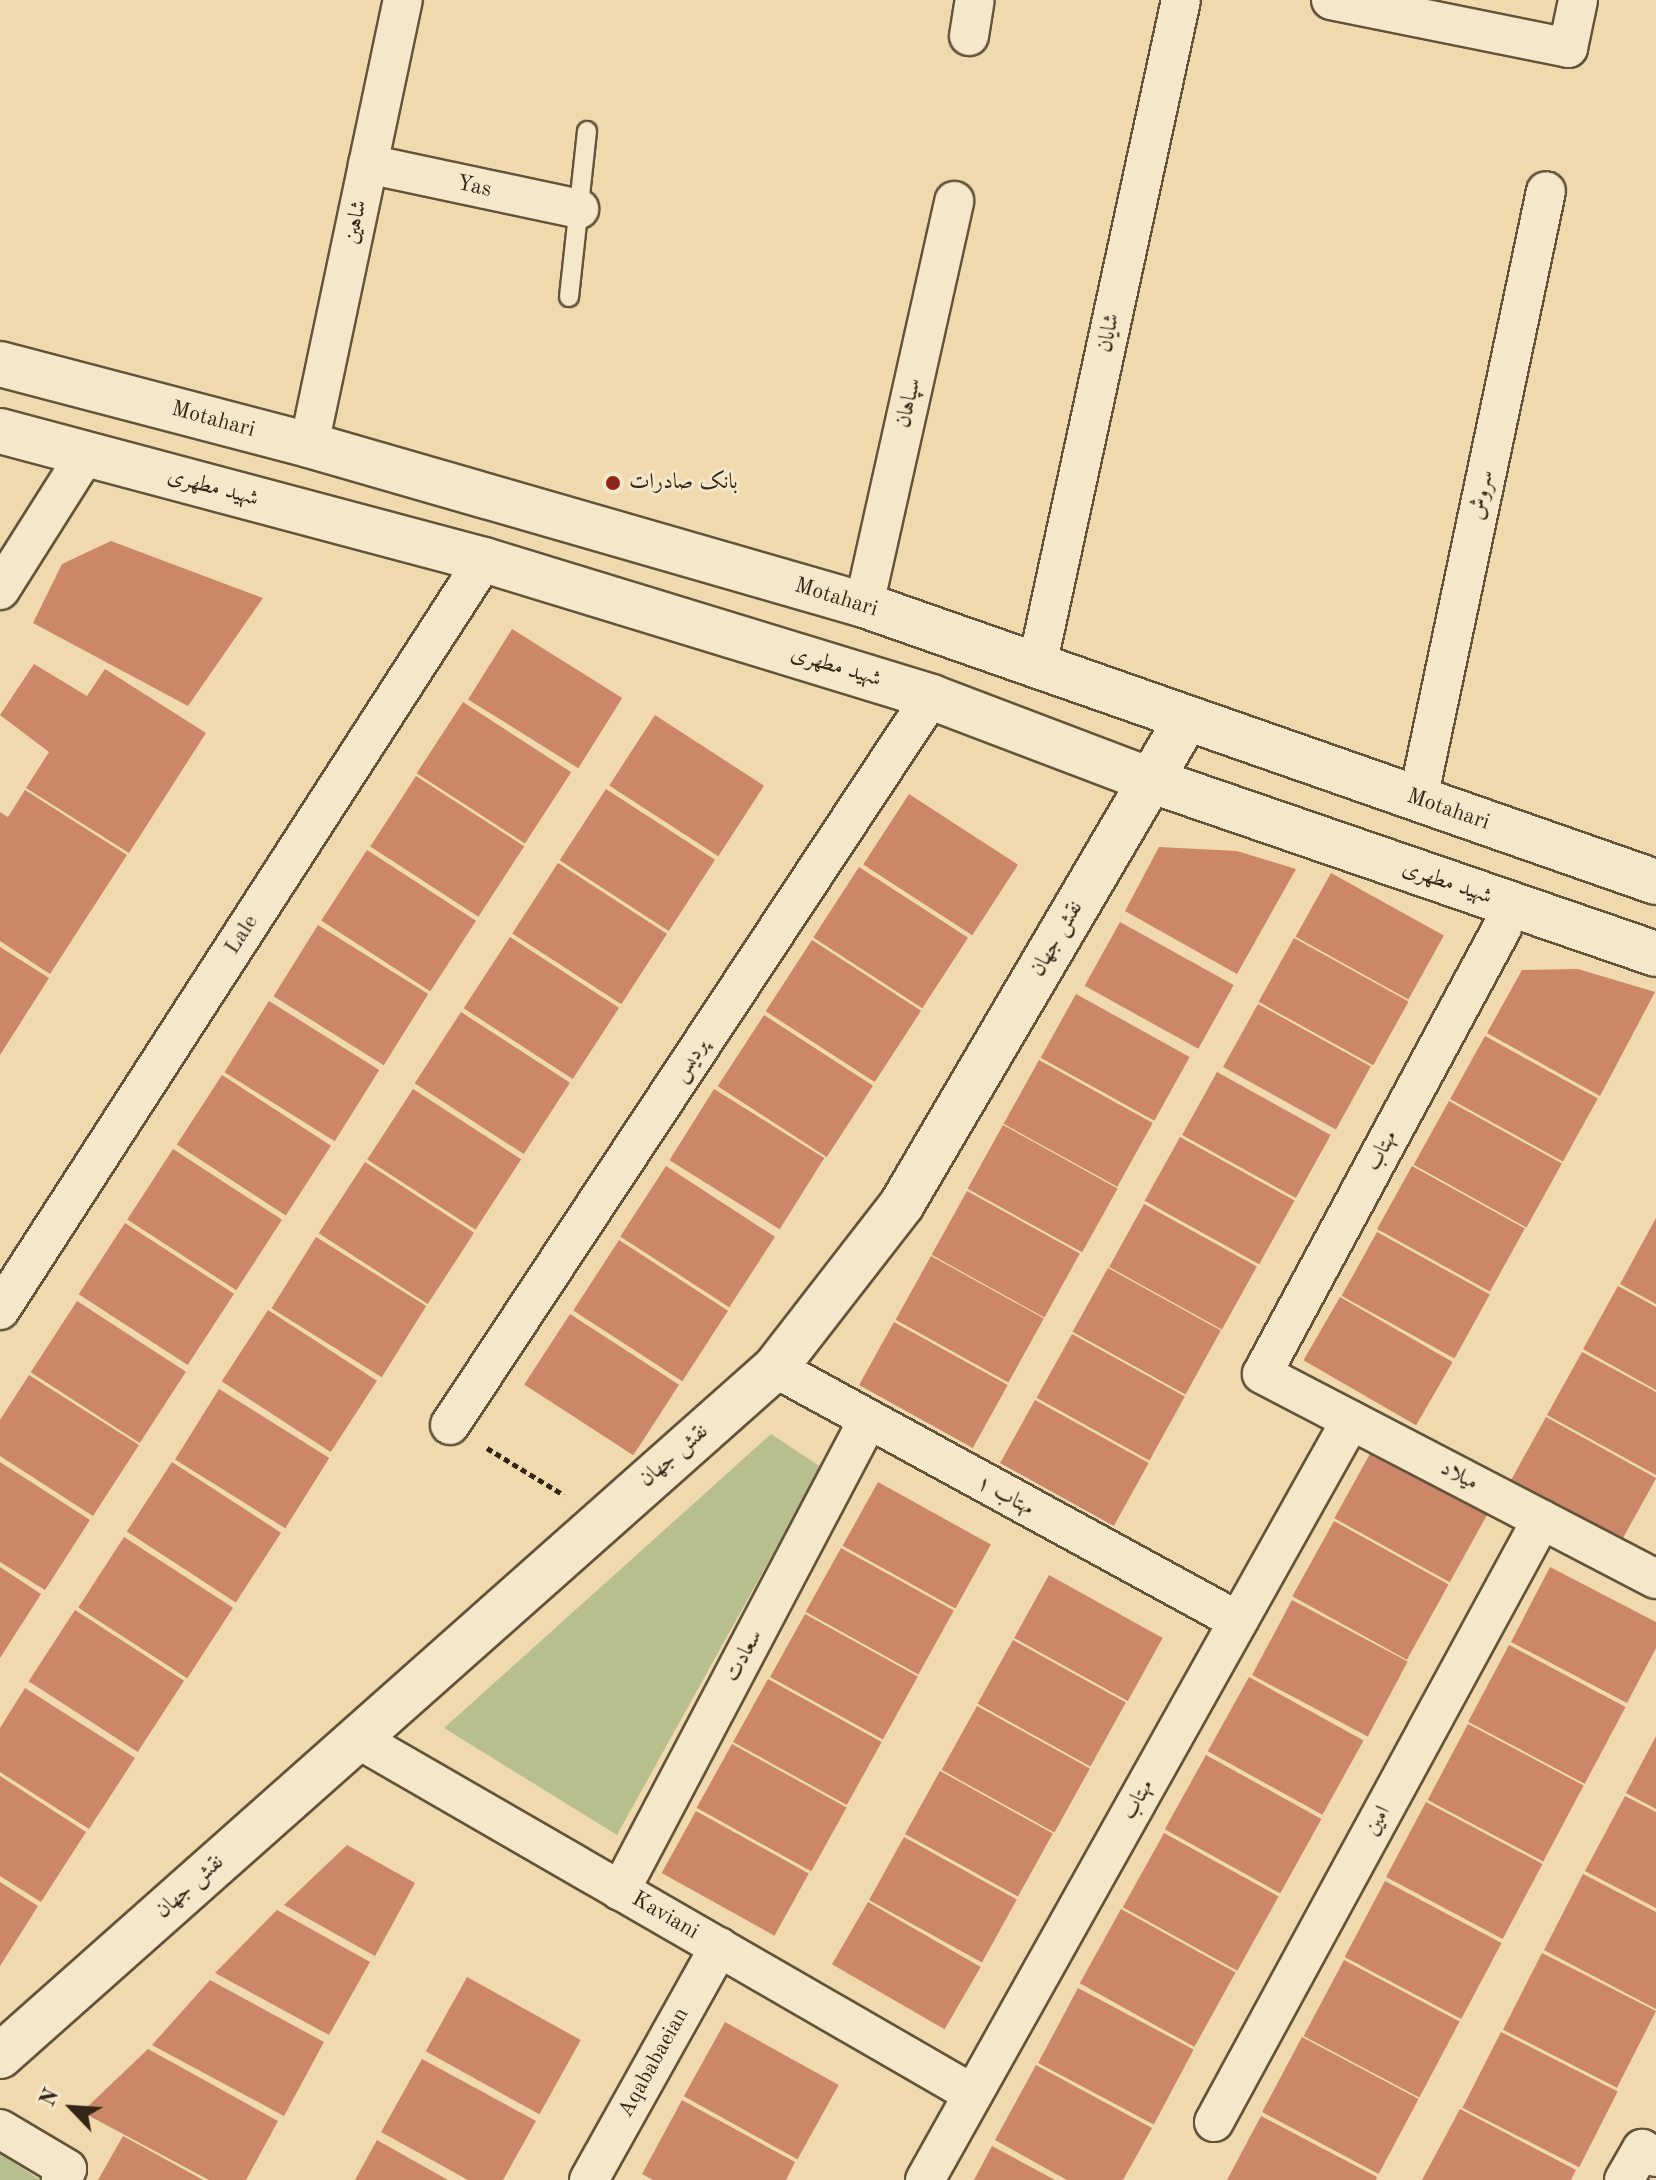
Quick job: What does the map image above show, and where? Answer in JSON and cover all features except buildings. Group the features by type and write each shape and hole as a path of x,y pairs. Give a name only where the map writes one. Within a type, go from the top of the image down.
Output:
{"main road":[{"name":"Motahari","path":"0,364 309,445 864,605 1656,882"},
{"name":"شهید مطهری","path":"0,431 484,560 931,697 1150,780 1656,954"},
{"name":"نقش جهان","path":"0,2056 775,1368 902,1204 1186,720"}],"street":[{"name":"شاهین","path":"309,445 403,0"},
{"name":"شایان","path":"1037,666 1181,0"},
{"path":"1331,0 1393,6 1568,48 1578,0"},
{"name":"Yas","path":"368,164 579,209"},
{"name":"سروش","path":"1418,799 1546,191"},
{"name":"سپاهان","path":"864,605 954,201"},
{"path":"0,590 86,454"},
{"name":"Lale","path":"0,1310 484,560"},
{"name":"پردیس","path":"450,1425 931,697"},
{"name":"مهتاب","path":"1262,1374 1502,928"},
{"name":"مهتاب ۱","path":"775,1368 867,1422 1238,1621"},
{"name":"میلاد","path":"1262,1374 1656,1579"},
{"name":"مهتاب","path":"925,2180 1351,1420"},
{"name":"سعادت","path":"620,1891 867,1422"},
{"name":"امین","path":"1214,2122 1542,1519"},
{"name":"Kaviani","path":"358,1739 973,2094"},
{"name":"Aqababaeian","path":"589,2180 719,1947"},
{"path":"0,2129 67,2169 61,2180"},
{"path":"1624,2180 1642,2149 1656,2157"}],"lane":[{"path":"569,297 587,131"}],"path":[{"path":"450,1425 603,1518"}],"green space":[{"path":"771,1434 821,1467 617,1835 444,1728"},
{"path":"0,2154 39,2179 0,2180"}],"place":[{"name":"بانک صادرات","path":"613,483"}]}
